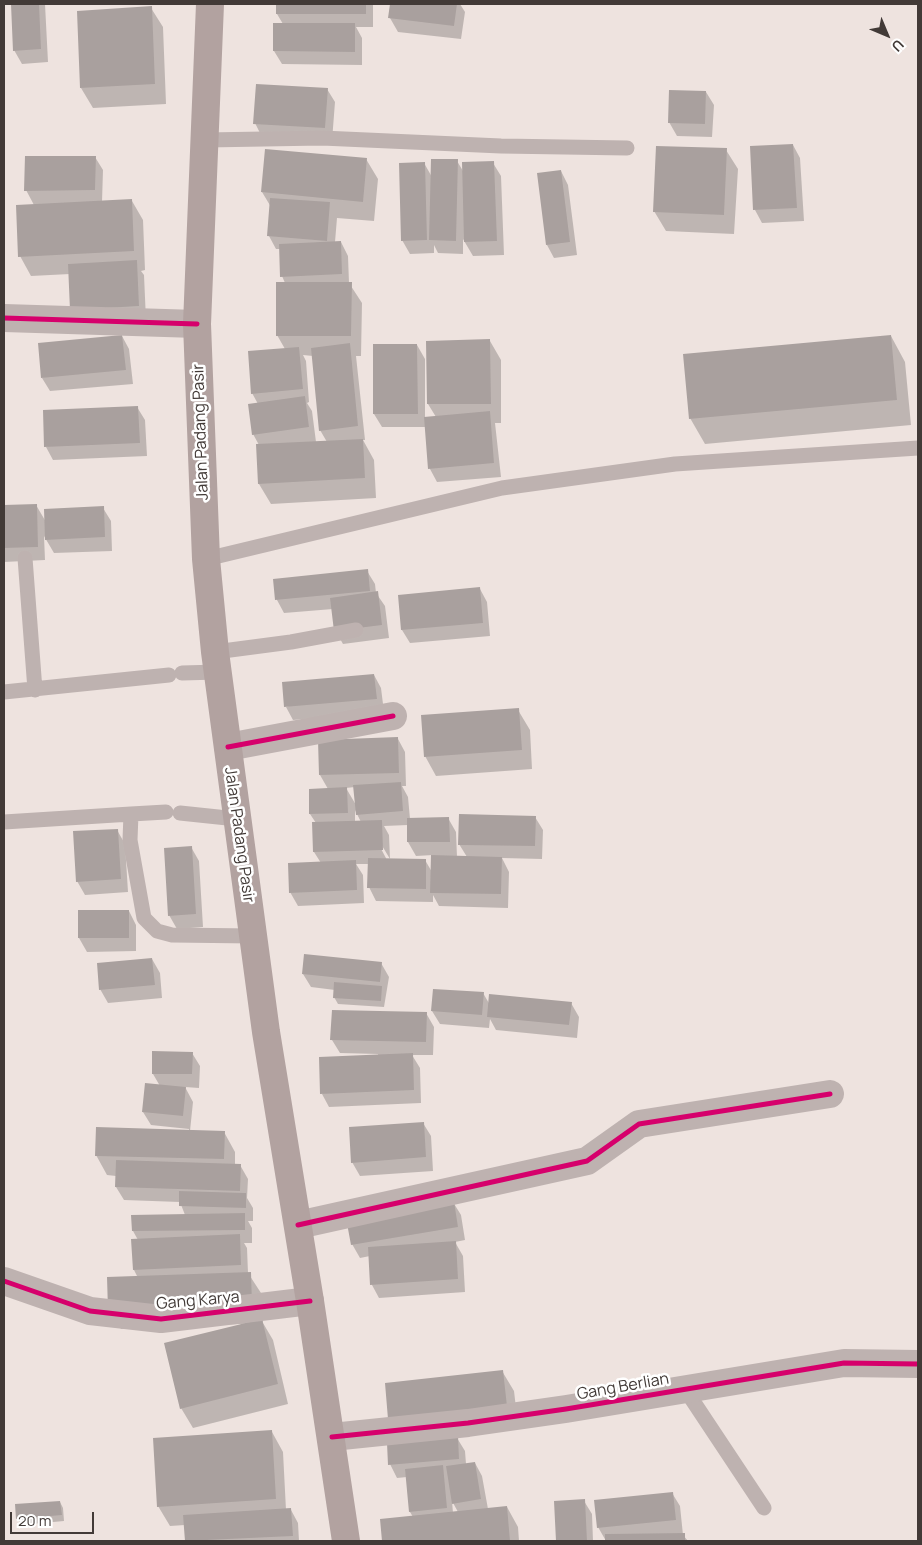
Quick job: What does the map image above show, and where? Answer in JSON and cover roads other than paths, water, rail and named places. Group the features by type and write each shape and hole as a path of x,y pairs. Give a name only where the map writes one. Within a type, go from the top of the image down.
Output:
{"highway":[{"name":"Jalan Padang Pasir","path":"210,4 206,140 196,324 206,559 217,662 266,1032 332,1436 346,1541"}],"street":[{"path":"4,318 196,324"},
{"path":"228,748 393,716"},
{"path":"298,1225 588,1161 639,1124 830,1094"},
{"name":"Gang Karya","path":"4,1281 90,1311 161,1319 310,1301"},
{"name":"Gang Berlian","path":"332,1436 468,1423 844,1363 918,1364"}],"lane":[{"path":"206,140 322,138 500,146 627,148"},
{"path":"206,559 502,488 676,464 918,448"},
{"path":"25,558 35,690"},
{"path":"4,692 176,674 291,642 356,630"},
{"path":"4,822 173,812 237,818"},
{"path":"131,814 130,840 144,918 156,931 172,934 253,936"},
{"path":"685,1389 764,1508"}]}
